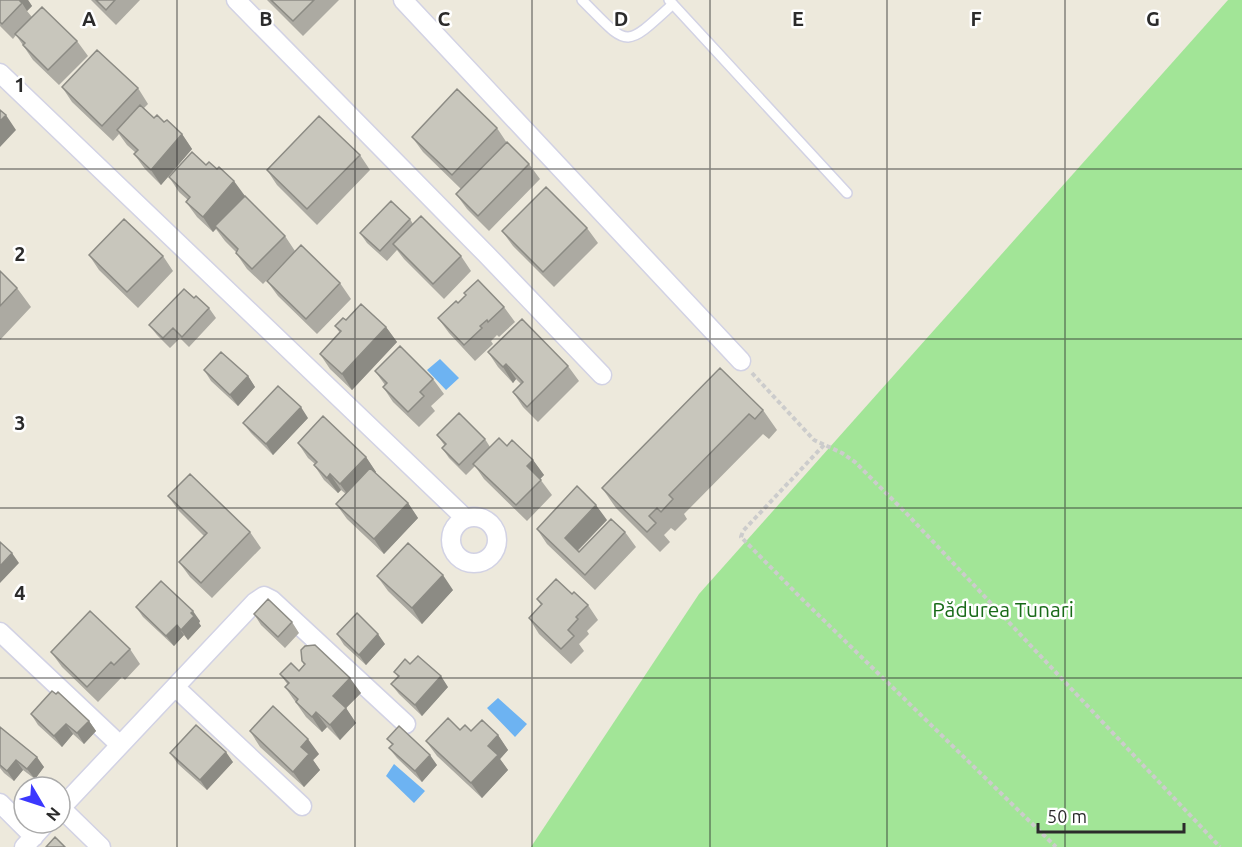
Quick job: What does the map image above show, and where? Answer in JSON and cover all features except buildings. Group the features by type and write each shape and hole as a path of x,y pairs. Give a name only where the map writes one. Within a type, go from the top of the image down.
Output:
{"street":[{"path":"236,0 470,237 602,375"},
{"path":"403,0 741,361"},
{"path":"0,73 465,518"},
{"path":"72,795 255,602 264,596 272,600 406,724"},
{"path":"0,632 120,745"},
{"path":"175,687 302,806"},
{"path":"0,803 29,842"},
{"path":"72,819 101,847"}],"lane":[{"path":"582,0 614,32 628,38 641,33 671,2 847,193"}],"path":[{"path":"741,361 814,440 855,462 908,514 1220,847"},
{"path":"824,445 741,535 800,597 1056,847"}],"green space":[{"name":"Pădurea Tunari","path":"1228,0 1242,0 1242,847 531,847 699,594"}],"water":[{"path":"440,359 459,378 446,390 427,370"},
{"path":"498,698 527,724 515,737 487,708"},
{"path":"394,764 425,791 414,803 386,776"}]}
